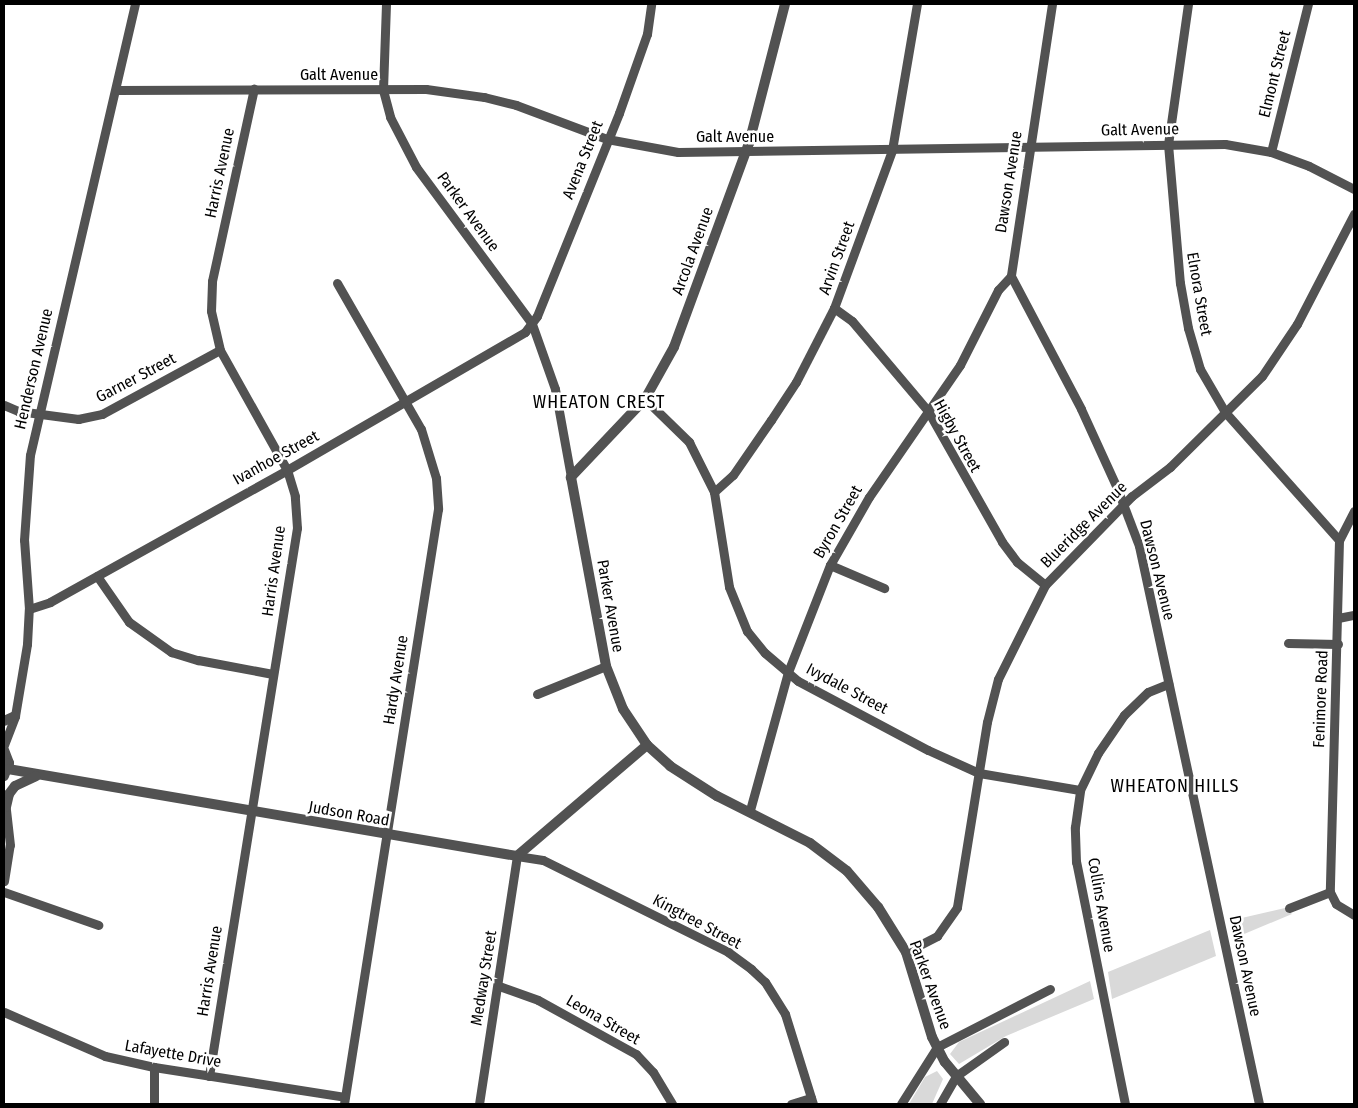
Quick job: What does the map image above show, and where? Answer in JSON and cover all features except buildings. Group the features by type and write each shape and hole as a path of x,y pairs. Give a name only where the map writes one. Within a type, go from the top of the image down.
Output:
{"street":[{"name":"Henderson Avenue","path":"4,745 15,716 27,644 29,609 24,540 25,496 38,414 135,4"},
{"name":"Parker Avenue","path":"386,4 383,90 390,117 416,167 532,324 555,389 606,666 623,709 647,745 691,781 750,810 810,843 847,871 878,906 906,952 937,1047 956,1076 980,1104"},
{"name":"Avena Street","path":"532,324 607,139 647,34 651,4"},
{"name":"Arcola Avenue","path":"571,477 645,399 674,347 746,152 773,60 785,4"},
{"name":"Arvin Street","path":"714,492 733,475 796,382 834,308 892,150 917,4"},
{"name":"Dawson Avenue","path":"1052,4 1011,276 1081,409 1124,506 1143,564 1259,1104"},
{"name":"Elnora Street","path":"1188,4 1168,144 1180,283 1188,328 1200,369 1225,412 1339,540"},
{"name":"Elmont Street","path":"1271,152 1308,4"},
{"name":"Harris Avenue","path":"209,1076 297,528 294,496 287,470 220,350 211,311 212,281 254,89"},
{"name":"Galt Avenue","path":"116,90 426,89 484,97 516,105 607,139 678,152 1224,144 1271,152 1309,166 1354,189"},
{"name":"Blueridge Avenue","path":"906,952 937,936 957,907 979,773 998,679 1045,585 1070,556 1262,376 1297,324 1354,214"},
{"name":"Byron Street","path":"750,810 788,672 830,565 860,511 960,365 998,290 1011,276"},
{"name":"Hardy Avenue","path":"337,283 406,400 429,450 438,509 344,1101"},
{"name":"Higby Street","path":"834,308 852,321 928,411 1002,542 1016,562 1045,585"},
{"name":"Ivanhoe Street","path":"29,609 50,602 287,470 525,332 532,324"},
{"name":"Garner Street","path":"4,405 38,414 78,419 102,414 220,350"},
{"name":"Ivydale Street","path":"645,399 689,442 714,492 729,587 747,631 765,653 798,682 928,750 979,773 1080,790"},
{"name":"Fenimore Road","path":"1330,892 1338,644 1339,540 1354,511"},
{"path":"830,565 884,588"},
{"path":"97,576 129,622 171,652 198,660 273,674"},
{"path":"1338,618 1354,615"},
{"path":"1288,644 1338,644"},
{"path":"537,694 606,666"},
{"name":"Collins Avenue","path":"1125,1104 1076,862 1075,827 1080,790 1098,753 1124,715 1148,692 1168,684"},
{"path":"4,721 15,716"},
{"path":"517,856 647,745"},
{"path":"4,750 8,757 6,772"},
{"name":"Judson Road","path":"6,772 38,775 386,836 517,856"},
{"path":"4,881 10,845 5,802 15,786 38,775"},
{"name":"Medway Street","path":"479,1104 499,986 517,856"},
{"name":"Kingtree Street","path":"517,856 543,860 728,952 751,969 765,982 784,1014 812,1101"},
{"path":"4,892 98,925"},
{"path":"1289,908 1330,892 1336,904 1354,915"},
{"name":"Leona Street","path":"499,986 538,1000 636,1054 653,1072 672,1104"},
{"path":"901,1104 937,1047 1050,989"},
{"name":"Lafayette Drive","path":"4,1012 104,1056 154,1067 344,1101"},
{"path":"940,1104 956,1076 1004,1042"},
{"path":"154,1067 154,1104"},
{"path":"791,1104 812,1101"}],"shaded area":[{"path":"1285,908 1292,914 1237,937 1233,920"},
{"path":"1210,930 1216,956 1112,999 1108,972"},
{"path":"1090,981 1094,999 1006,1036 959,1064 950,1054 959,1042"},
{"path":"937,1071 943,1079 932,1104 909,1104 925,1077"}],"district":[{"name":"WHEATON CREST","path":"599,402"},
{"name":"WHEATON HILLS","path":"1175,786"}]}
